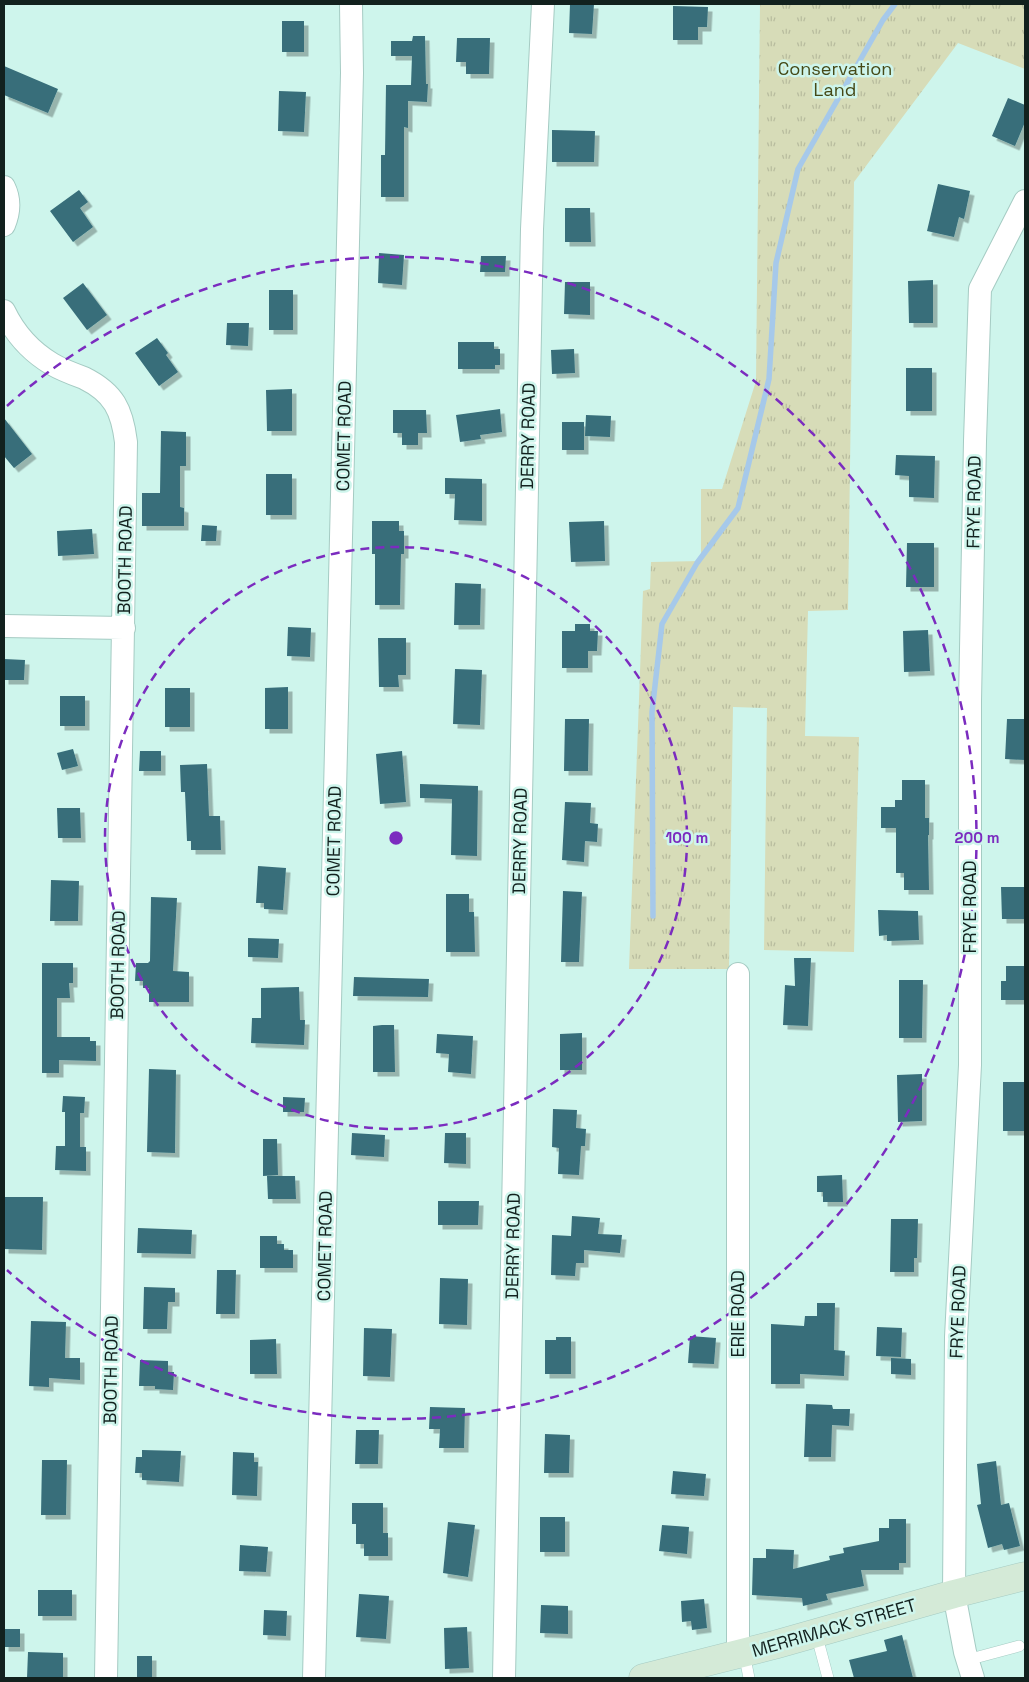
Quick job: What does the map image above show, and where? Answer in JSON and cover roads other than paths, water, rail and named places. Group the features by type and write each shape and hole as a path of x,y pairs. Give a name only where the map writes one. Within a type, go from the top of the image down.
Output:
{"main road":[{"name":"MERRIMACK STREET","path":"643,1678 678,1674 744,1662 816,1633 1025,1576"}],"street":[{"name":"COMET ROAD","path":"314,1678 352,103 351,4"},
{"name":"DERRY ROAD","path":"504,1678 532,239 543,4"},
{"path":"4,187 8,201 8,212 4,225"},
{"name":"FRYE ROAD","path":"970,1669 954,1594 956,1337 970,1065 970,701 980,289 1025,202"},
{"name":"BOOTH ROAD","path":"4,311 19,336 29,348 54,366 98,386 117,405 124,421 127,466 106,1678"},
{"path":"4,626 124,628"},
{"name":"ERIE ROAD","path":"738,974 744,1662"}],"lane":[{"path":"816,1633 828,1678"},
{"path":"970,1669 1019,1646"}],"waterway":[{"path":"653,916 652,712 662,624 697,563 738,508 769,379 776,263 798,169 883,20 895,4"}],"park label":[{"name":"Conservation Land","path":"835,79"}]}
